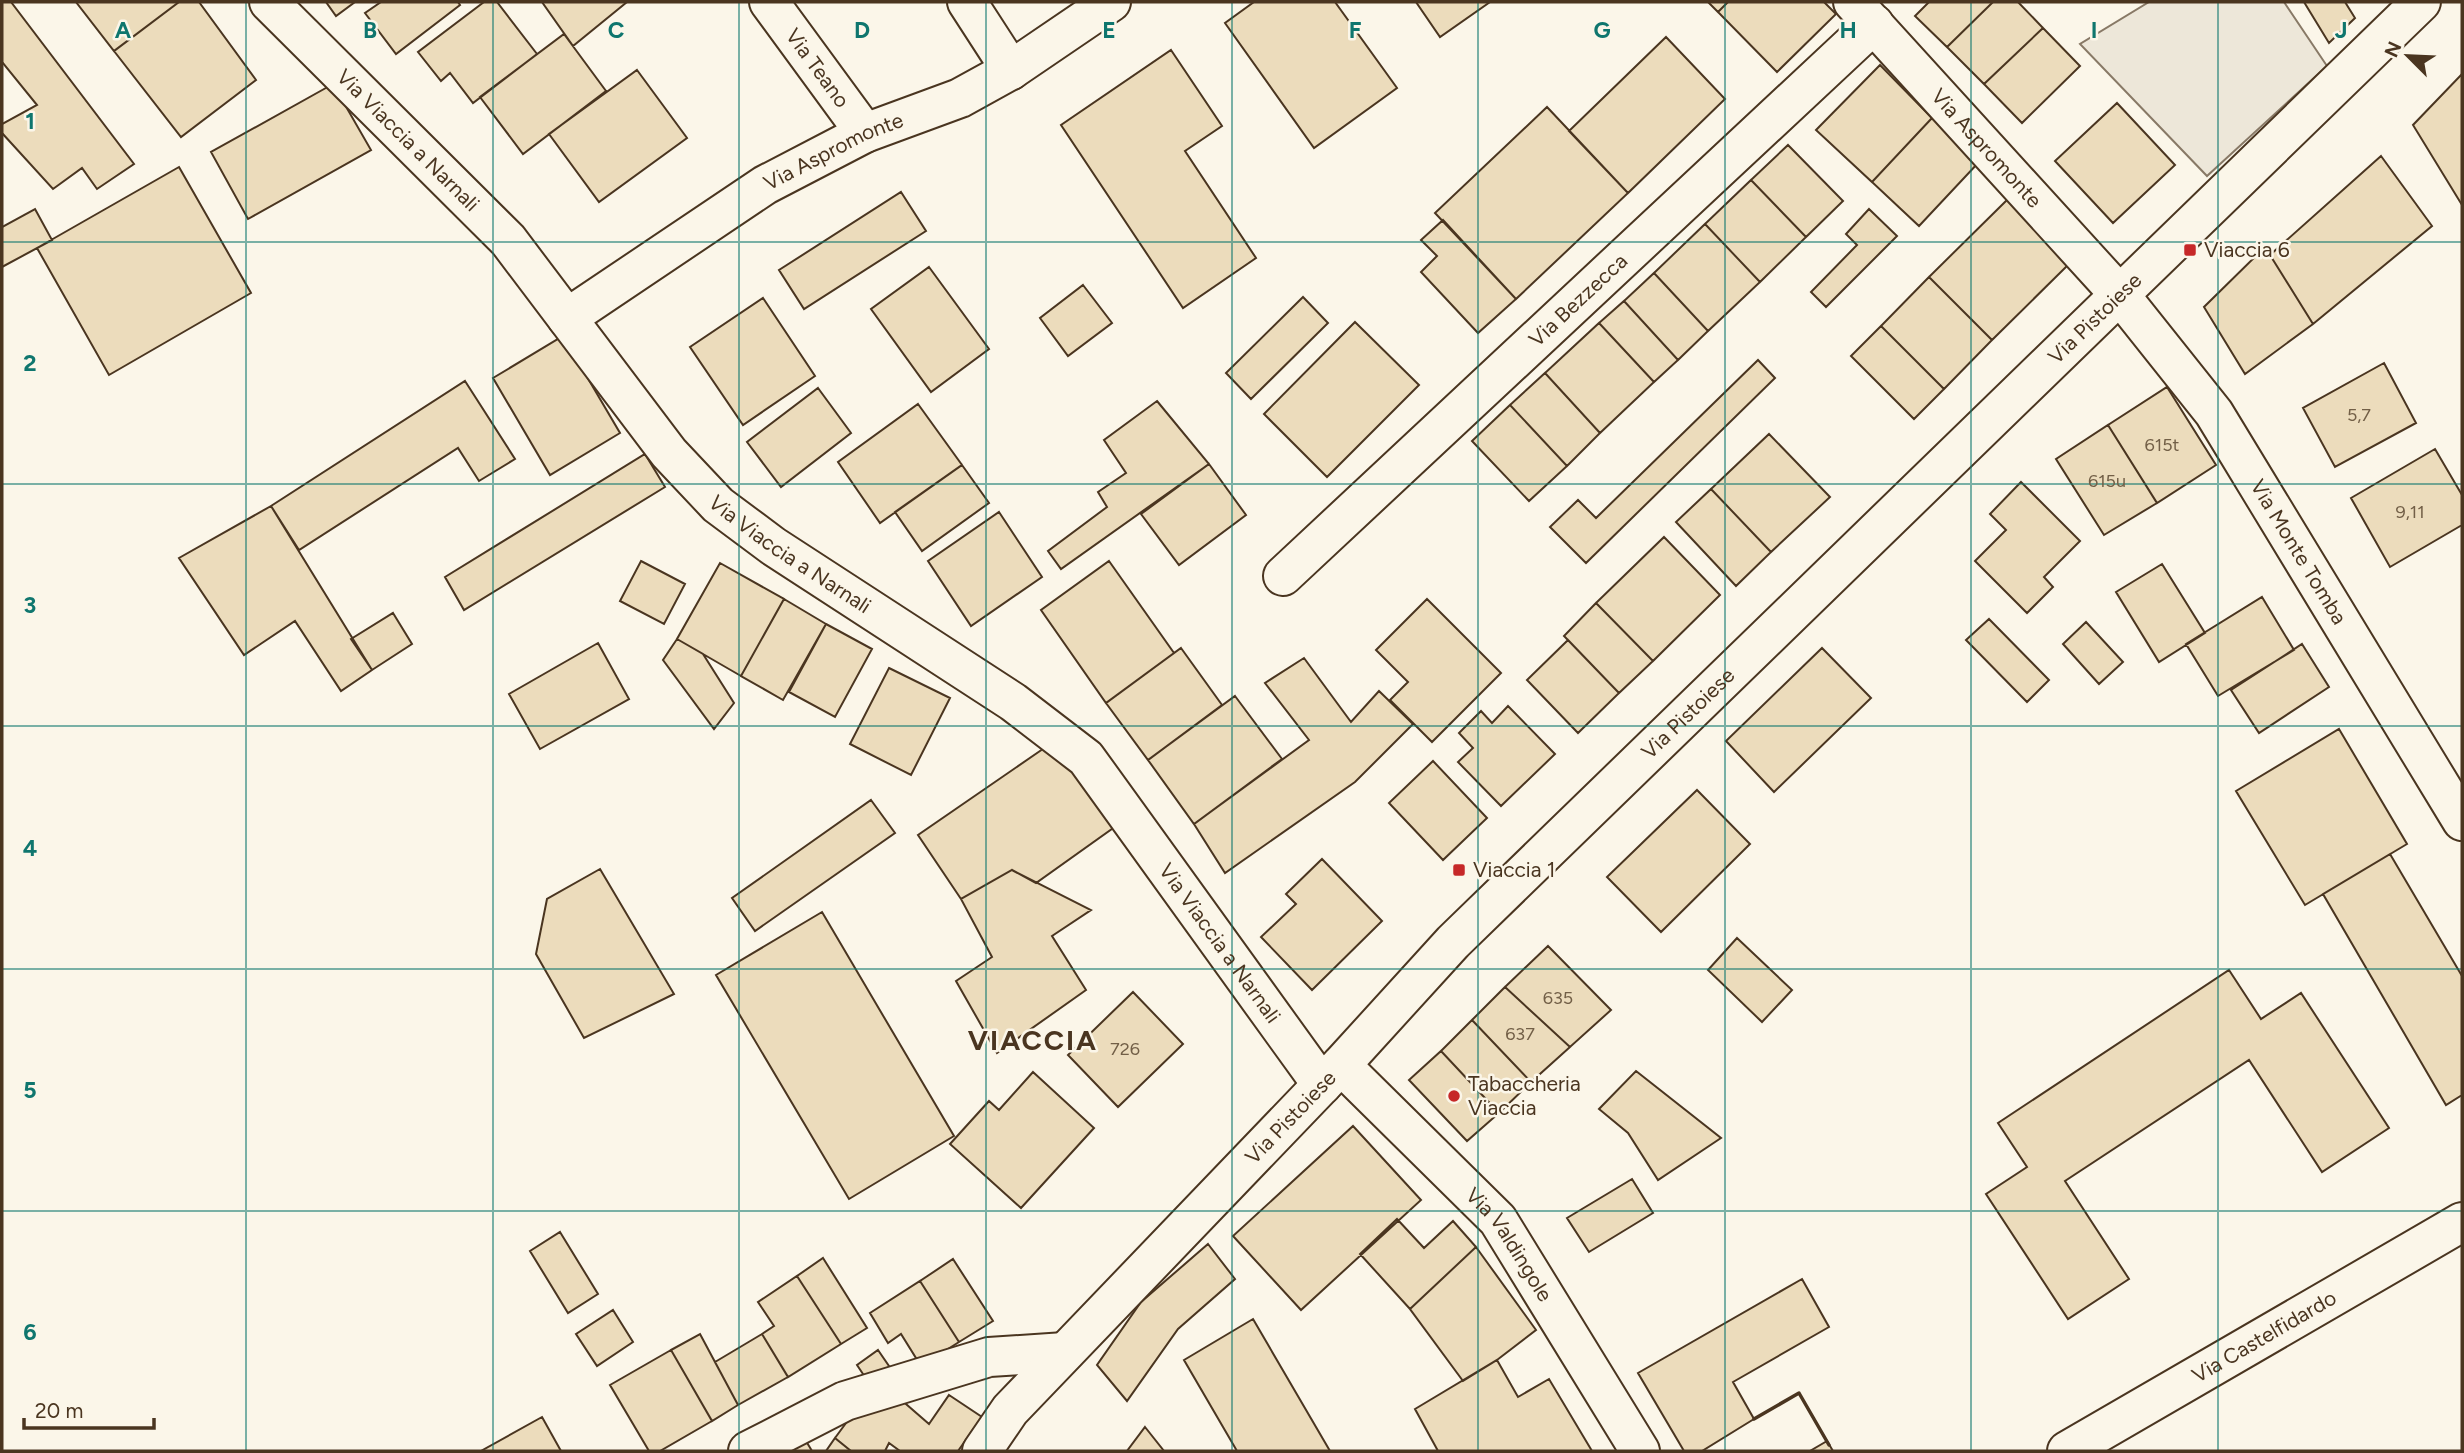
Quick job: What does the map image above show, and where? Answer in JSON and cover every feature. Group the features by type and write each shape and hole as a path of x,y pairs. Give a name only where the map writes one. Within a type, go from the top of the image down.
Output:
{"street":[{"name":"Via Viaccia a Narnali","path":"269,2 508,240 669,453 718,505 773,546 1013,702 1086,758 1331,1075"},
{"name":"Via Teano","path":"769,2 865,133"},
{"path":"967,2 1011,70"},
{"name":"Via Aspromonte","path":"567,318 765,185 865,133 960,98 1011,70 1111,2"},
{"name":"Via Pistoiese","path":"982,1451 1010,1410 1331,1075 1453,942 2421,2"},
{"name":"Via Aspromonte","path":"1864,13 2120,295"},
{"name":"Via Bezzecca","path":"1283,576 1864,13"},
{"name":"Via Monte Tomba","path":"2120,295 2214,413 2462,821"},
{"name":"Via Valdingole","path":"1331,1075 1498,1220 1640,1451"},
{"name":"Via Castelfidardo","path":"2067,1451 2462,1222"},
{"path":"748,1451 845,1401 989,1357 1065,1352"}],"shaded area":[{"path":"2149,2 2284,2 2327,66 2207,176 2080,44"}],"building":[{"path":"2,2 11,2 134,164 97,189 82,168 53,189 2,133 2,124 37,105 2,62"},
{"path":"76,2 179,2 114,51"},
{"path":"179,2 199,2 256,80 181,137 114,51"},
{"path":"326,2 355,2 336,16"},
{"path":"381,2 458,2 460,5 396,54 365,13"},
{"path":"484,2 497,2 537,54 473,103 450,73 441,81 418,52"},
{"path":"542,2 627,2 573,46"},
{"path":"1254,2 1335,2 1397,88 1314,148 1225,23"},
{"path":"1416,2 1490,2 1440,37"},
{"path":"1708,2 1728,2 1718,12"},
{"path":"1728,2 1824,2 1836,14 1777,72 1718,12"},
{"path":"1929,2 1993,2 1947,47 1915,16"},
{"path":"1993,2 2018,2 2043,28 1984,84 1947,47"},
{"path":"2304,2 2345,2 2355,18 2329,43"},
{"path":"2043,28 2080,66 2022,123 1984,84"},
{"path":"564,34 606,91 523,154 480,97"},
{"path":"1666,37 1725,99 1628,193 1569,131"},
{"path":"1171,50 1222,126 1185,151 1256,258 1183,308 1061,125"},
{"path":"1880,65 1932,118 1872,182 1816,130"},
{"path":"637,70 687,138 599,202 549,134"},
{"path":"2462,74 2462,205 2413,125"},
{"path":"333,84 371,150 248,219 211,152"},
{"path":"2117,103 2175,165 2113,223 2055,161"},
{"path":"1547,107 1628,193 1516,299 1435,213"},
{"path":"1932,118 1979,162 1919,226 1872,182"},
{"path":"1788,145 1843,201 1806,237 1751,180"},
{"path":"2381,156 2432,226 2313,324 2270,255"},
{"path":"179,167 251,293 109,375 37,248"},
{"path":"1751,180 1806,237 1760,282 1705,224"},
{"path":"901,192 926,231 804,309 779,270"},
{"path":"2008,199 2070,263 1992,340 1929,277"},
{"path":"35,209 52,240 2,267 2,227"},
{"path":"1869,209 1897,236 1826,307 1811,292 1857,245 1846,234"},
{"path":"1443,220 1516,299 1478,333 1421,272 1437,256 1421,240"},
{"path":"1705,224 1760,282 1708,331 1654,273"},
{"path":"2265,247 2313,324 2245,374 2204,307"},
{"path":"929,267 989,349 931,392 871,309"},
{"path":"1654,273 1708,331 1678,360 1624,301"},
{"path":"1929,277 1992,340 1944,389 1881,326"},
{"path":"1083,285 1112,323 1068,356 1040,318"},
{"path":"1303,297 1328,323 1251,399 1226,373"},
{"path":"763,298 815,376 743,425 690,347"},
{"path":"1624,301 1678,360 1654,382 1599,323"},
{"path":"1355,322 1419,385 1327,477 1264,414"},
{"path":"1599,323 1654,382 1600,433 1545,373"},
{"path":"1881,326 1944,389 1914,419 1851,356"},
{"path":"563,336 620,433 550,475 493,378"},
{"path":"1758,360 1775,378 1586,563 1550,527 1578,500 1596,518"},
{"path":"2384,363 2416,423 2335,467 2303,408"},
{"path":"1545,373 1600,433 1567,466 1510,405"},
{"path":"465,381 515,459 479,481 458,448 299,550 271,506"},
{"path":"2167,387 2216,465 2157,503 2108,425"},
{"path":"818,388 851,433 781,487 747,442"},
{"path":"1157,401 1209,464 1061,569 1048,551 1107,507 1098,492 1126,473 1104,440"},
{"path":"918,404 962,465 880,523 838,462"},
{"path":"1510,405 1567,466 1529,501 1472,441"},
{"path":"2108,425 2157,503 2104,535 2056,459"},
{"path":"1769,434 1830,497 1771,552 1711,489"},
{"path":"2435,449 2462,495 2462,525 2390,567 2351,498"},
{"path":"645,454 665,487 464,610 445,577"},
{"path":"1209,464 1246,515 1179,565 1141,514"},
{"path":"962,465 989,503 922,551 895,512"},
{"path":"2021,482 2080,541 2044,577 2053,587 2027,613 1975,561 2006,530 1990,514"},
{"path":"1711,489 1771,552 1736,586 1676,522"},
{"path":"271,506 372,670 341,691 295,621 244,655 179,558"},
{"path":"999,512 1042,577 971,626 928,561"},
{"path":"1664,537 1720,595 1653,661 1596,603"},
{"path":"641,561 685,584 664,624 620,601"},
{"path":"1109,561 1174,653 1106,703 1041,610"},
{"path":"720,563 784,599 741,676 677,639"},
{"path":"2162,564 2205,633 2159,662 2116,592"},
{"path":"2262,597 2294,650 2218,696 2186,644"},
{"path":"784,599 826,624 783,700 741,676"},
{"path":"1427,599 1501,673 1432,742 1390,700 1408,682 1376,650"},
{"path":"1596,603 1653,661 1619,693 1564,636"},
{"path":"393,613 412,644 372,670 351,639"},
{"path":"1989,619 2049,680 2027,702 1966,640"},
{"path":"2086,622 2123,662 2099,684 2063,644"},
{"path":"826,624 872,649 835,717 789,692"},
{"path":"677,639 703,654 734,703 714,729 663,660"},
{"path":"1568,640 1619,693 1578,733 1527,680"},
{"path":"598,643 629,699 540,749 509,694"},
{"path":"2302,644 2329,687 2259,733 2231,690"},
{"path":"1181,648 1222,705 1148,760 1106,703"},
{"path":"1822,648 1871,698 1774,792 1726,741"},
{"path":"1304,658 1351,722 1379,691 1413,724 1355,782 1225,873 1194,824 1309,740 1265,683"},
{"path":"889,668 950,698 911,775 850,744"},
{"path":"1235,696 1282,759 1194,824 1148,760"},
{"path":"1508,706 1555,754 1501,806 1458,762 1473,748 1459,733 1481,711 1492,723"},
{"path":"2339,729 2407,844 2305,905 2236,791"},
{"path":"1053,742 1116,826 1036,883 1012,870 961,899 918,835"},
{"path":"1433,761 1487,818 1443,860 1389,803"},
{"path":"1697,790 1750,844 1661,932 1607,877"},
{"path":"871,800 895,833 755,931 732,898"},
{"path":"2390,854 2462,976 2462,1095 2446,1105 2323,894"},
{"path":"1322,859 1382,921 1312,990 1261,937 1296,904 1286,894"},
{"path":"600,869 674,994 584,1038 536,954 547,899"},
{"path":"1012,870 1091,910 1052,936 1086,990 997,1053 956,981 992,957 961,899"},
{"path":"822,912 954,1136 849,1199 716,975"},
{"path":"1737,938 1792,990 1762,1022 1708,970"},
{"path":"1548,946 1611,1010 1570,1047 1505,987"},
{"path":"2229,970 2261,1019 2301,993 2389,1128 2322,1172 2249,1060 2065,1181 2129,1279 2068,1319 1986,1194 2027,1167 1998,1123"},
{"path":"1505,987 1570,1047 1531,1082 1472,1020"},
{"path":"1133,992 1183,1044 1118,1107 1068,1055"},
{"path":"1472,1020 1531,1082 1499,1113 1441,1051"},
{"name":"Tabaccheria Viaccia","path":"1441,1051 1499,1113 1467,1141 1409,1080"},
{"path":"1636,1071 1721,1138 1658,1180 1628,1133 1599,1109"},
{"path":"1033,1072 1094,1128 1021,1208 950,1144 989,1101 999,1110"},
{"path":"1353,1126 1421,1200 1301,1310 1233,1236"},
{"path":"1632,1179 1653,1213 1589,1252 1567,1218"},
{"path":"1397,1219 1424,1248 1453,1221 1476,1247 1410,1309 1360,1254"},
{"path":"560,1232 598,1294 568,1313 530,1251"},
{"path":"1208,1244 1235,1279 1178,1329 1127,1401 1097,1365 1141,1302"},
{"path":"1476,1247 1536,1330 1497,1360 1463,1381 1410,1309"},
{"path":"823,1258 867,1328 841,1344 797,1276"},
{"path":"953,1259 993,1321 959,1342 920,1281"},
{"path":"797,1276 841,1344 788,1377 762,1334 774,1326 758,1302"},
{"path":"1802,1279 1829,1327 1733,1382 1754,1419 1702,1451 1684,1451 1638,1373"},
{"path":"920,1281 959,1342 921,1366 901,1334 888,1343 870,1313"},
{"path":"613,1310 633,1342 597,1366 576,1334"},
{"path":"1253,1319 1330,1451 1237,1451 1184,1360"},
{"path":"700,1334 738,1405 712,1421 671,1350"},
{"path":"762,1334 788,1377 738,1405 715,1362"},
{"path":"671,1350 712,1421 660,1451 649,1451 610,1385"},
{"path":"878,1350 891,1369 869,1383 857,1365"},
{"path":"1497,1360 1518,1397 1549,1379 1592,1451 1438,1451 1415,1409"},
{"path":"949,1395 982,1417 958,1451 900,1451 889,1443 885,1451 851,1451 835,1438 849,1419 899,1398 929,1424"},
{"path":"542,1417 561,1451 481,1451"},
{"path":"1145,1427 1164,1451 1127,1451"},
{"path":"835,1438 851,1451 826,1451"},
{"path":"806,1441 812,1451 790,1451"},
{"path":"1827,1441 1833,1451 1810,1451"}],"wall":[{"path":"1754,1419 1799,1393 1829,1445"}],"place":[{"name":"Viaccia 6","path":"2190,250"},
{"name":"Viaccia 1","path":"1459,870"},
{"name":"Tabaccheria Viaccia","path":"1454,1096"}],"district":[{"name":"VIACCIA","path":"1033,1040"}]}
